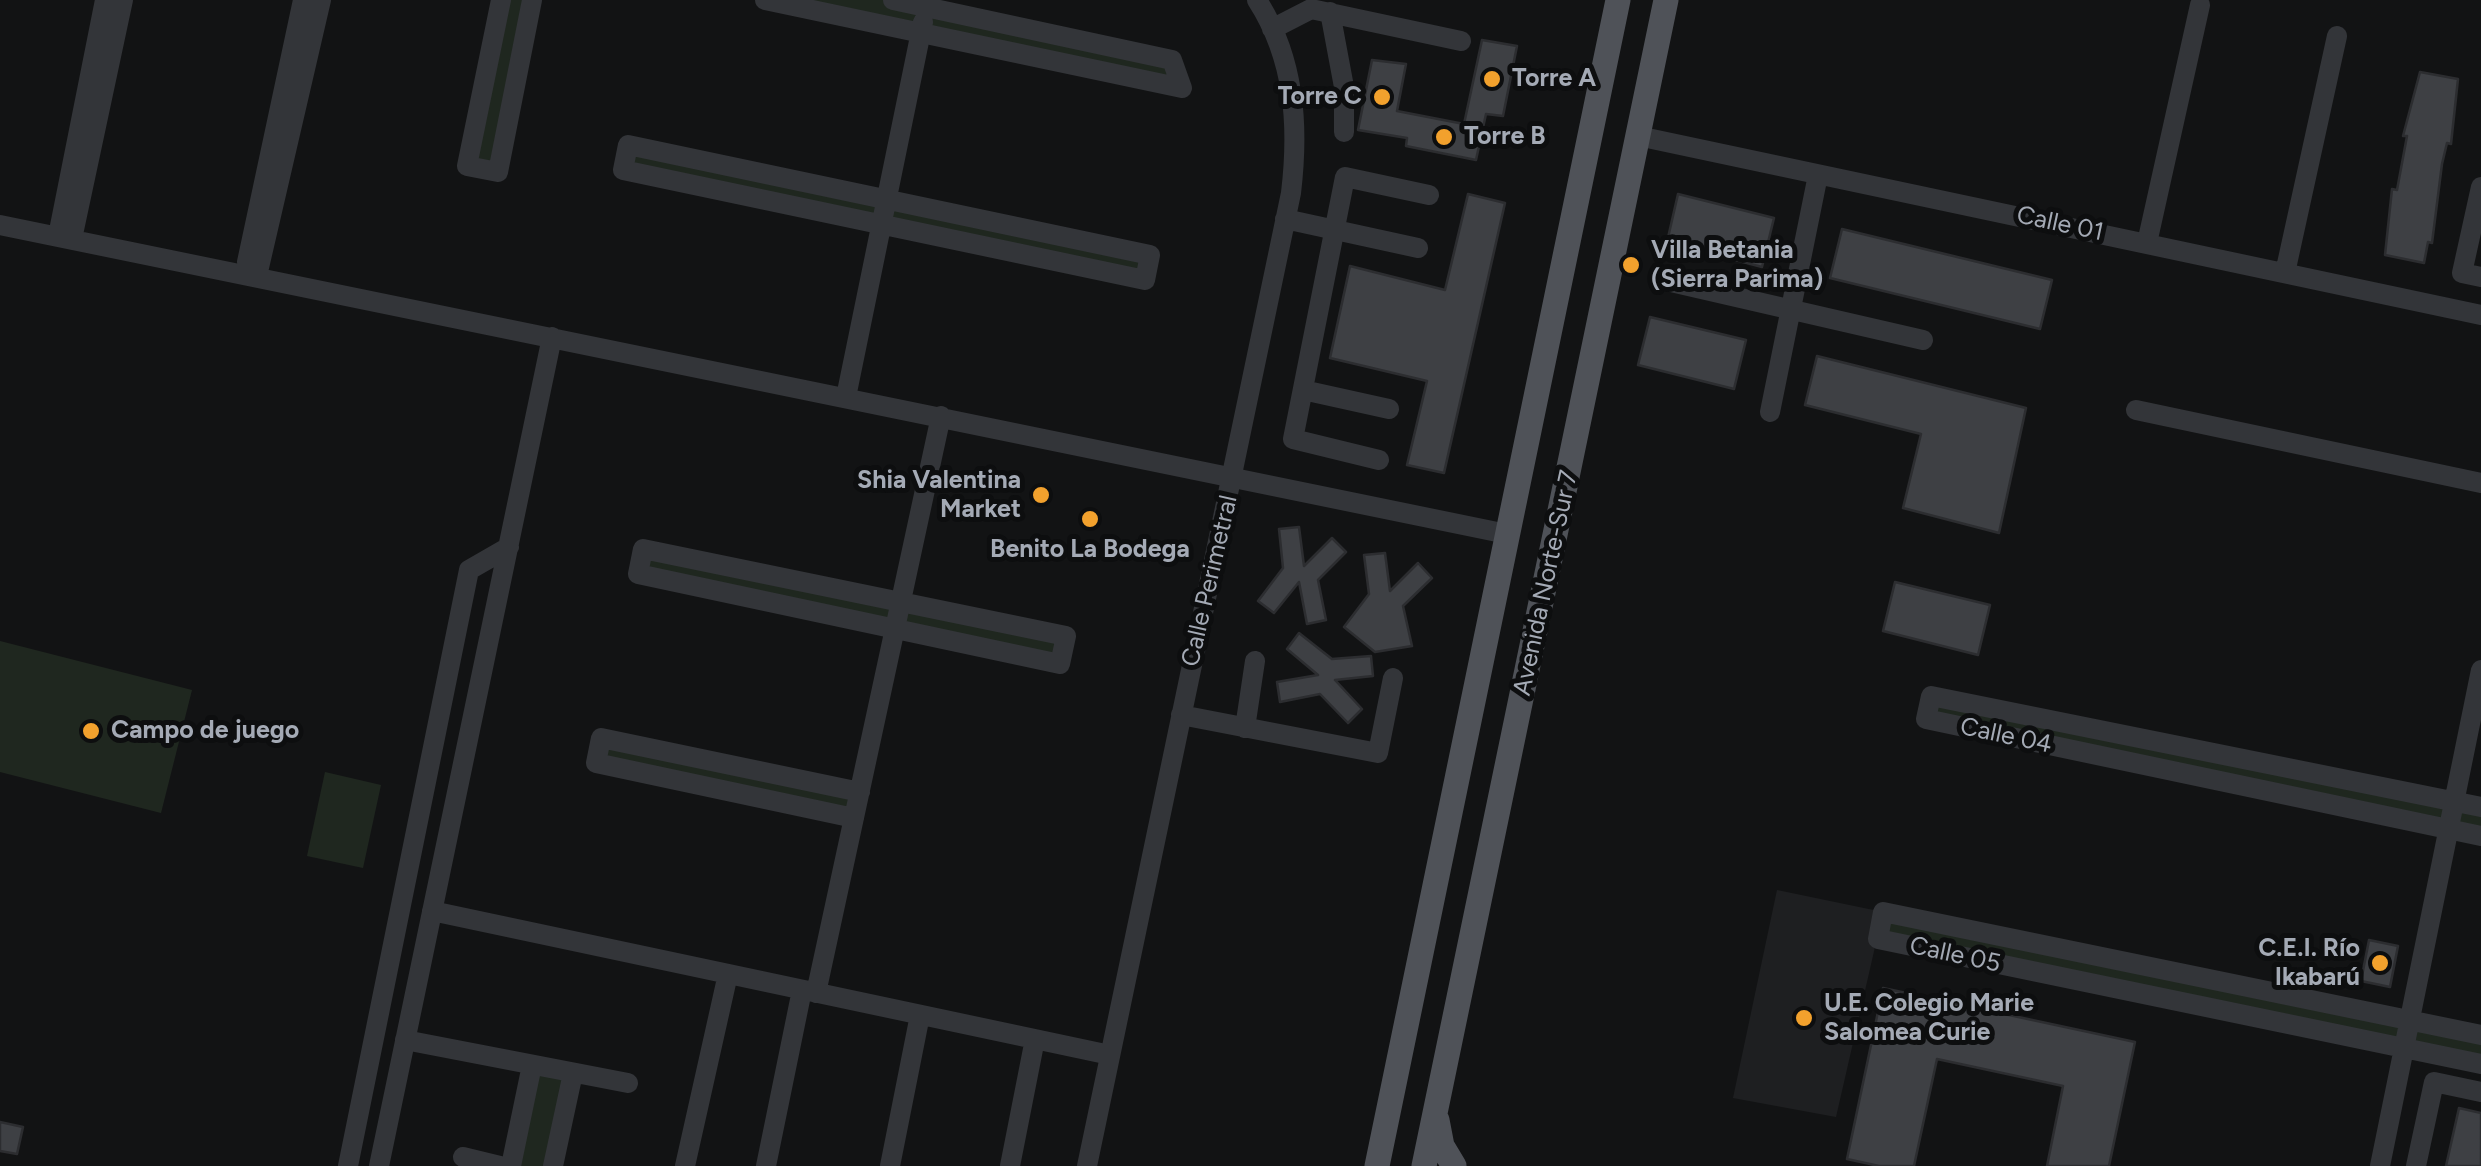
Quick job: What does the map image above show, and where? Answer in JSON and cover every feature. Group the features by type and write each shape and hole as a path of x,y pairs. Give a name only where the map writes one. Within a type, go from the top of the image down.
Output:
{"main road":[{"name":"Avenida Norte-Sur 7","path":"1376,1166 1618,0"},
{"name":"Avenida Norte-Sur 7","path":"1424,1166 1666,0"},
{"path":"1435,1109 1442,1146 1454,1166"}],"street":[{"path":"65,238 105,0"},
{"path":"65,238 123,0"},
{"path":"501,0 468,166 498,172 532,0"},
{"path":"765,0 1182,88 1172,60 926,4 892,0"},
{"name":"Calle Perimetral","path":"1086,1166 1234,477 1285,218 1296,124 1286,66 1256,0"},
{"path":"250,275 311,2"},
{"path":"846,396 926,4"},
{"path":"2147,243 2200,5"},
{"path":"1272,28 1311,9 1461,41"},
{"path":"1330,12 1344,87 1344,132"},
{"path":"2285,273 2337,36"},
{"name":"Calle 01","path":"1638,136 2481,314"},
{"path":"628,145 886,199 1150,255 1144,280 623,170 628,145"},
{"path":"1770,412 1818,175"},
{"path":"1379,460 1293,440 1345,177 1429,195"},
{"path":"2481,187 2462,273 2481,277"},
{"path":"1285,218 1418,248"},
{"path":"0,224 1507,534"},
{"path":"1658,279 1923,340"},
{"path":"379,1166 552,336"},
{"path":"1303,390 1389,409"},
{"path":"2136,410 2481,483"},
{"path":"766,1166 854,818 941,416"},
{"path":"348,1166 469,570 509,546"},
{"path":"643,549 1066,636 1060,664 895,629 638,574 643,549"},
{"path":"1245,728 1255,660"},
{"path":"2380,1166 2481,670"},
{"path":"1181,716 1378,754 1394,678"},
{"name":"Calle 04","path":"2481,807 1931,696 1926,719 2481,836"},
{"path":"854,818 596,763 601,738 860,792"},
{"path":"432,911 1110,1055"},
{"name":"Calle 05","path":"2481,1035 1883,912 1878,938 2481,1064"},
{"path":"685,1166 728,974"},
{"path":"890,1166 920,1015"},
{"path":"406,1040 628,1083"},
{"path":"1010,1166 1035,1040"},
{"path":"511,1166 532,1064"},
{"path":"554,1166 573,1072"},
{"path":"2416,1166 2434,1082 2481,1092"},
{"path":"462,1157 500,1166"}],"shaded area":[{"path":"501,0 532,0 498,172 467,166"},
{"path":"765,0 893,0 1172,60 1182,88"},
{"path":"628,145 1150,255 1145,280 623,170"},
{"path":"643,549 1066,636 1060,664 638,574"},
{"name":"Campo de juego","path":"0,641 192,690 161,813 0,772"},
{"path":"1931,696 2481,807 2481,836 1926,719"},
{"path":"601,738 860,792 854,818 596,763"},
{"path":"325,772 381,785 363,868 307,856"},
{"name":"U.E. Colegio Marie Salomea Curie","path":"1777,890 1883,912 1836,1117 1733,1098"},
{"path":"1883,912 2481,1035 2481,1064 1878,939"},
{"path":"532,1065 573,1073 553,1166 511,1166"}],"building":[{"path":"1482,40 1517,46 1503,116 1486,114 1476,160 1406,146 1407,138 1358,130 1372,60 1406,64 1397,111 1464,124"},
{"path":"2420,72 2458,79 2451,144 2447,143 2442,164 2432,243 2428,242 2424,263 2385,255 2392,189 2397,190 2407,136 2403,136"},
{"path":"1468,194 1505,203 1444,473 1407,465 1427,381 1330,358 1350,266 1445,290"},
{"path":"1678,194 1774,218 1762,267 1667,242"},
{"path":"1842,229 2052,280 2040,329 1830,278"},
{"path":"1650,317 1746,340 1734,389 1638,365"},
{"path":"1817,356 2026,408 1999,533 1903,508 1921,434 1805,405"},
{"path":"1299,527 1304,566 1332,538 1346,552 1318,580 1326,620 1307,624 1299,582 1274,613 1258,601 1283,568 1279,529"},
{"path":"1385,553 1390,591 1418,563 1432,578 1403,606 1412,646 1375,652 1344,627 1369,594 1364,555"},
{"path":"1895,582 1990,605 1978,655 1883,631"},
{"path":"1299,633 1332,659 1371,656 1373,676 1335,680 1362,709 1348,723 1320,694 1280,702 1277,682 1318,675 1287,649"},
{"name":"C.E.I. Río Ikabarú","path":"2369,940 2398,946 2390,987 2361,981"},
{"path":"1883,988 2135,1042 2109,1166 2047,1166 2063,1086 1937,1059 1914,1166 1879,1166 1847,1159"},
{"path":"2459,1108 2481,1113 2481,1166 2446,1166"},
{"path":"0,1122 23,1127 17,1154 0,1151"}],"place":[{"name":"Torre A","path":"1492,79"},
{"name":"Torre C","path":"1382,97"},
{"name":"Torre B","path":"1444,137"},
{"name":"Villa Betania (Sierra Parima)","path":"1631,265"},
{"name":"Shia Valentina Market","path":"1041,495"},
{"name":"Benito La Bodega","path":"1090,519"},
{"name":"Campo de juego","path":"91,731"},
{"name":"C.E.I. Río Ikabarú","path":"2380,963"},
{"name":"U.E. Colegio Marie Salomea Curie","path":"1804,1018"}]}
